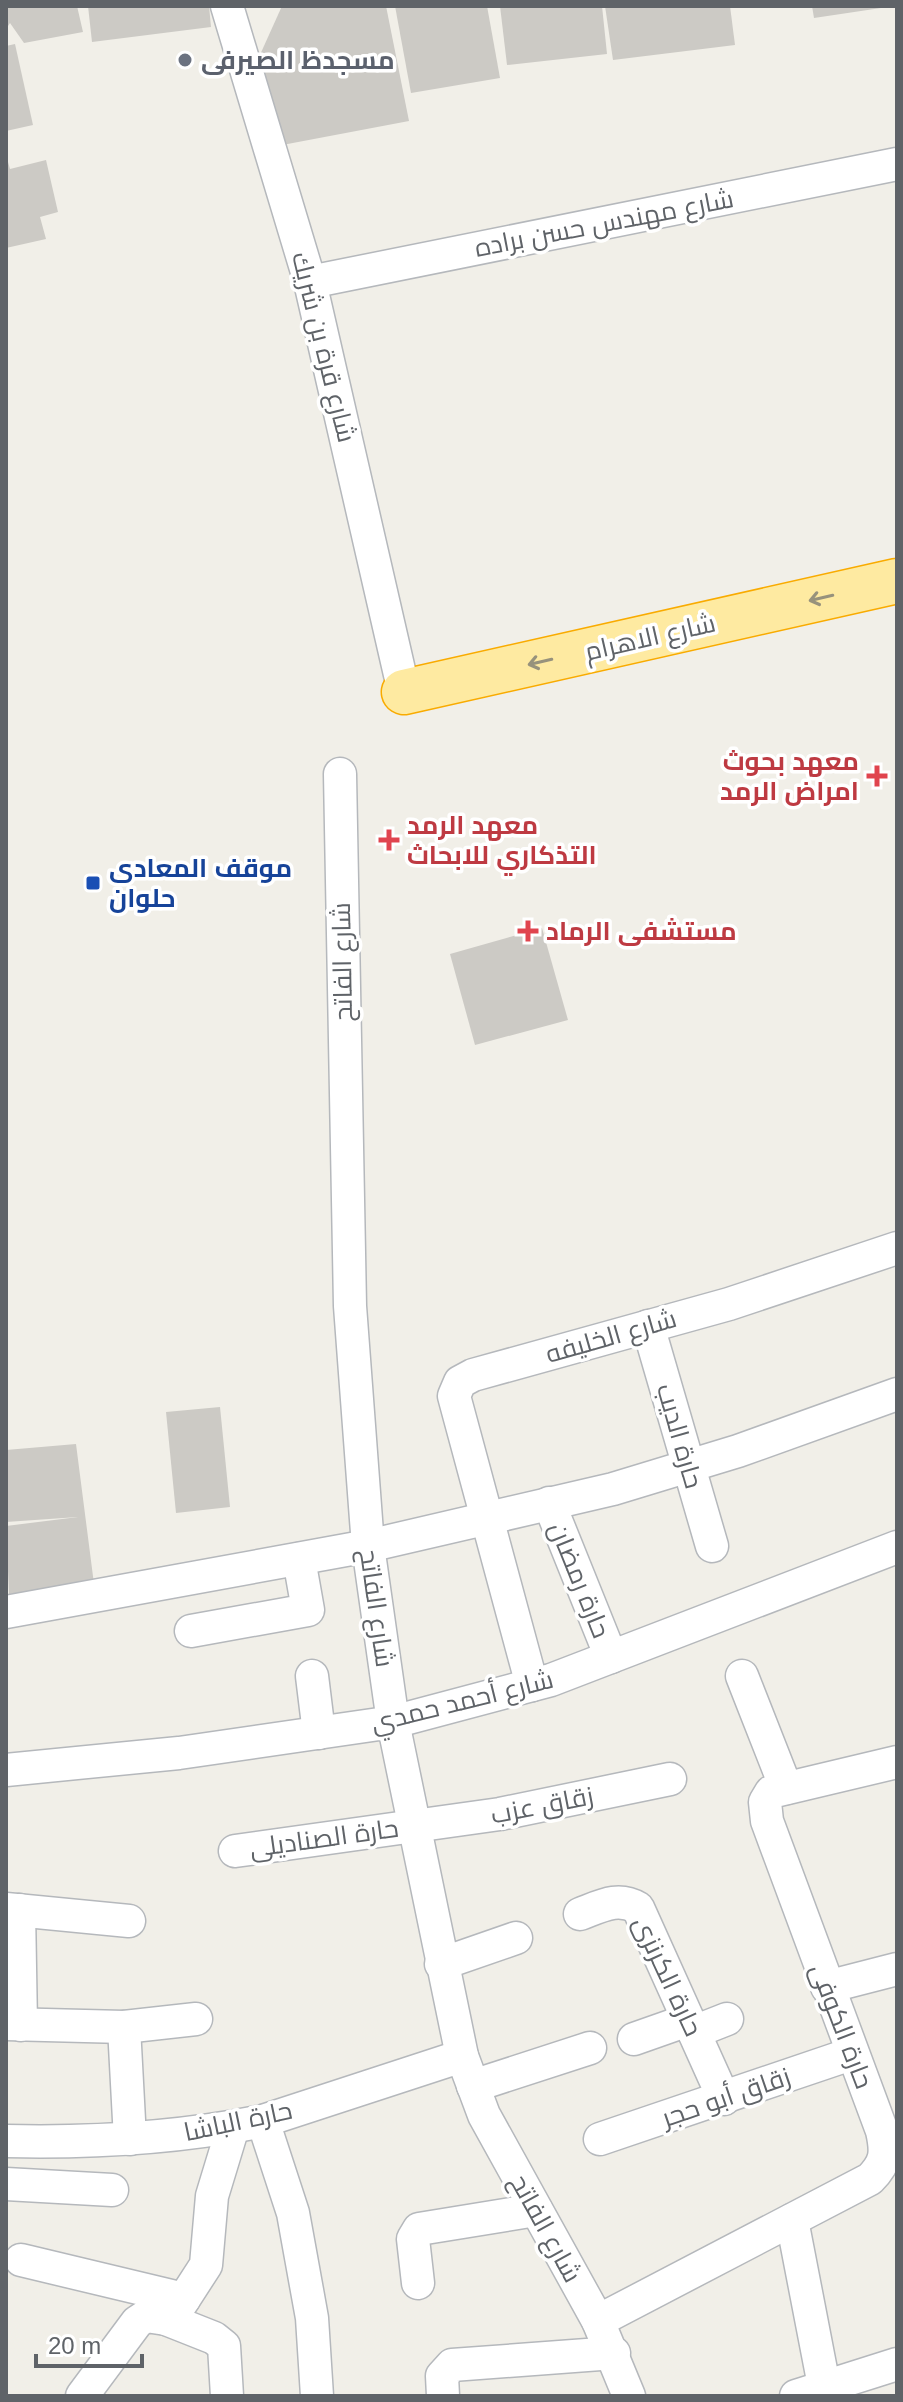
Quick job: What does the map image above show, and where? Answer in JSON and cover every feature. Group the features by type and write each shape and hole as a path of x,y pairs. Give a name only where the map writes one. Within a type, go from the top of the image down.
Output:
{"highway":[{"name":"شارع الاهرام","path":"404,692 897,581"}],"street":[{"name":"شارع قرة بن شريك","path":"227,6 310,282 404,692"},
{"name":"شارع مهندس حسن براده","path":"310,282 897,164"},
{"name":"شارع الفاتح","path":"340,774 350,1306 368,1546 393,1722 462,2056 484,2115 598,2321 614,2353 629,2396"},
{"name":"شارع الخليفه","path":"487,1518 454,1396 460,1382 473,1375 729,1304 897,1248"},
{"name":"حارة الديب","path":"648,1326 712,1546"},
{"path":"6,1612 368,1546 549,1503 688,1466 897,1394"},
{"name":"حارة رمضان","path":"549,1503 611,1657"},
{"path":"487,1518 532,1685"},
{"name":"شارع أحمد حمدي","path":"6,1770 179,1753 393,1722 532,1685 897,1547"},
{"path":"191,1631 308,1610 299,1559"},
{"path":"312,1676 319,1733"},
{"path":"742,1676 786,1788 897,1762"},
{"name":"زقاق عزب","path":"414,1825 500,1814 670,1779"},
{"name":"حارة الكوفى","path":"598,2321 870,2179 883,2165 886,2150 882,2131 767,1821 765,1802 771,1792 786,1788"},
{"name":"حارة الصناديلى","path":"235,1851 414,1825"},
{"name":"حارة الكرنزى","path":"580,1914 614,1902 626,1901 638,1908 724,2099"},
{"path":"129,1921 12,1910 14,2025 124,2027 196,2019"},
{"path":"441,1964 516,1938"},
{"path":"827,1987 897,1969"},
{"path":"634,2039 727,2019"},
{"path":"124,2027 130,2139"},
{"path":"473,2086 590,2048"},
{"name":"زقاق أبو حجر","path":"600,2139 851,2054"},
{"name":"حارة الباشا","path":"6,2141 130,2139 248,2124 462,2056"},
{"path":"82,2396 137,2322 146,2316 175,2309 206,2265 212,2196 248,2124"},
{"path":"248,2124 293,2213 312,2318 317,2396"},
{"path":"6,2184 112,2190"},
{"path":"418,2283 413,2239 419,2229 536,2210"},
{"path":"792,2220 815,2393 897,2364"},
{"path":"21,2260 175,2309 224,2346 227,2396"},
{"path":"443,2396 442,2376 452,2365 614,2353"}],"building":[{"path":"6,6 77,6 83,32 24,43 10,23 6,29"},
{"path":"88,6 209,6 211,27 92,42"},
{"path":"282,6 386,6 409,121 277,146 259,57"},
{"path":"395,6 487,6 500,78 411,93"},
{"path":"500,6 602,6 607,54 507,65"},
{"path":"605,6 730,6 735,45 613,60"},
{"path":"812,6 881,6 881,8 814,18"},
{"path":"15,44 33,125 6,131 6,46"},
{"path":"6,155 10,169 46,160 58,212 40,217 46,239 6,248"},
{"path":"542,928 568,1020 475,1045 450,954"},
{"path":"220,1407 230,1507 176,1513 166,1412"},
{"path":"76,1444 94,1584 9,1594 6,1526 78,1517 6,1522 6,1450"}],"place":[{"name":"مسجدظ الصيرفى","path":"185,60"},
{"name":"معهد بحوث امراض الرمد","path":"877,776"},
{"name":"معهد الرمد التذكاري للابحاث","path":"389,840"},
{"name":"موقف المعادى حلوان","path":"93,883"},
{"name":"مستشفى الرماد","path":"528,931"}]}
